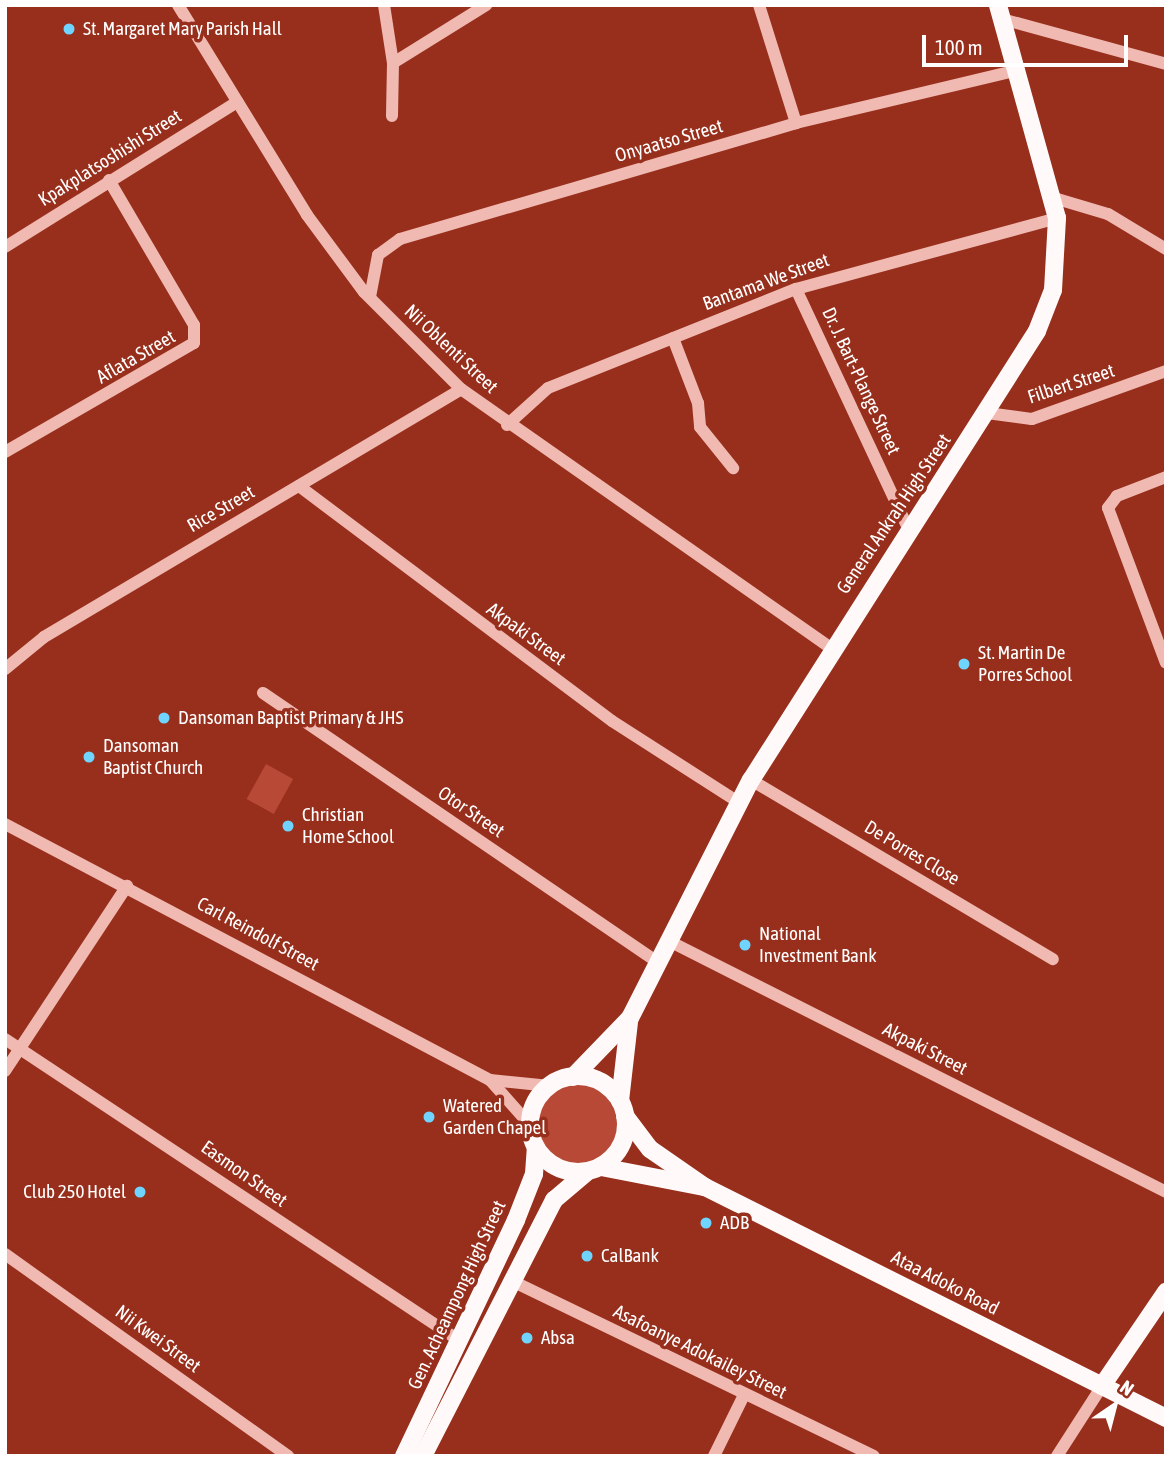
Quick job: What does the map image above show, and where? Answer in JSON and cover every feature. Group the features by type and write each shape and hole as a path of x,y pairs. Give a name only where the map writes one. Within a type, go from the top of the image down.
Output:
{"main road":[{"name":"General Ankrah High Street","path":"573,1077 630,1018 738,802 831,648 908,528 1021,362 1053,290 1057,218 1054,198 1000,12"},
{"name":"General Ankrah High Street","path":"623,1109 630,1018"},
{"path":"573,1077 597,1080 623,1109 621,1146 594,1169 558,1168 536,1148 530,1125 534,1105 550,1086 573,1077"},
{"name":"Ataa Adoko Road","path":"623,1109 650,1149 705,1187 1166,1418"},
{"name":"Gen. Acheampong High Street","path":"404,1456 460,1341 530,1185 536,1148"},
{"name":"Ataa Adoko Road","path":"594,1169 705,1187"},
{"name":"Gen. Acheampong High Street","path":"423,1456 510,1280 561,1189 594,1169"},
{"path":"1102,1386 1166,1292"}],"street":[{"name":"Nii Oblenti Street","path":"178,5 307,215 370,297 461,390 507,425 831,648"},
{"path":"384,5 393,62 392,116"},
{"path":"393,62 486,5"},
{"path":"760,5 796,123"},
{"path":"1000,12 1166,64"},
{"name":"Onyaatso Street","path":"370,297 378,255 400,239 796,123 1019,70"},
{"name":"Kpakplatsoshishi Street","path":"5,247 237,102"},
{"name":"Aflata Street","path":"5,452 194,343 194,325 109,180"},
{"path":"1054,198 1108,214 1166,249"},
{"name":"Bantama We Street","path":"507,425 548,388 796,289 1057,218"},
{"name":"Dr. J. Bart-Plange Street","path":"796,289 908,528"},
{"path":"673,338 698,402 700,427 733,468"},
{"name":"Filbert Street","path":"987,413 1032,419 1166,371"},
{"name":"Rice Street","path":"5,669 44,637 461,390"},
{"path":"1166,477 1117,496 1108,508 1166,663"},
{"name":"Akpaki Street","path":"299,486 612,721 738,802"},
{"name":"Otor Street","path":"263,693 657,962"},
{"name":"De Porres Close","path":"751,780 1052,959"},
{"name":"Carl Reindolf Street","path":"5,824 127,886 490,1080 530,1125"},
{"path":"5,1072 127,886"},
{"name":"Akpaki Street","path":"667,940 1166,1192"},
{"name":"Easmon Street","path":"5,1039 22,1047 460,1341"},
{"name":"Carl Reindolf Street","path":"490,1080 550,1086"},
{"name":"Nii Kwei Street","path":"5,1254 288,1456"},
{"name":"Asafoanye Adokailey Street","path":"510,1280 874,1456"},
{"path":"1057,1456 1102,1386"},
{"path":"714,1456 744,1395"}],"shaded area":[{"path":"266,764 293,779 274,814 247,799"},
{"path":"576,1084 592,1088 605,1096 613,1109 617,1125 613,1141 605,1154 592,1162 576,1166 560,1162 547,1154 539,1141 535,1125 539,1109 547,1096 560,1088"}],"place":[{"name":"St. Margaret Mary Parish Hall","path":"69,29"},
{"name":"St. Martin De Porres School","path":"964,664"},
{"name":"Dansoman Baptist Primary & JHS","path":"164,718"},
{"name":"Dansoman Baptist Church","path":"89,757"},
{"name":"Christian Home School","path":"288,826"},
{"name":"National Investment Bank","path":"745,945"},
{"name":"Watered Garden Chapel","path":"429,1117"},
{"name":"Club 250 Hotel","path":"140,1192"},
{"name":"ADB","path":"706,1223"},
{"name":"CalBank","path":"587,1256"},
{"name":"Absa","path":"527,1338"}]}
